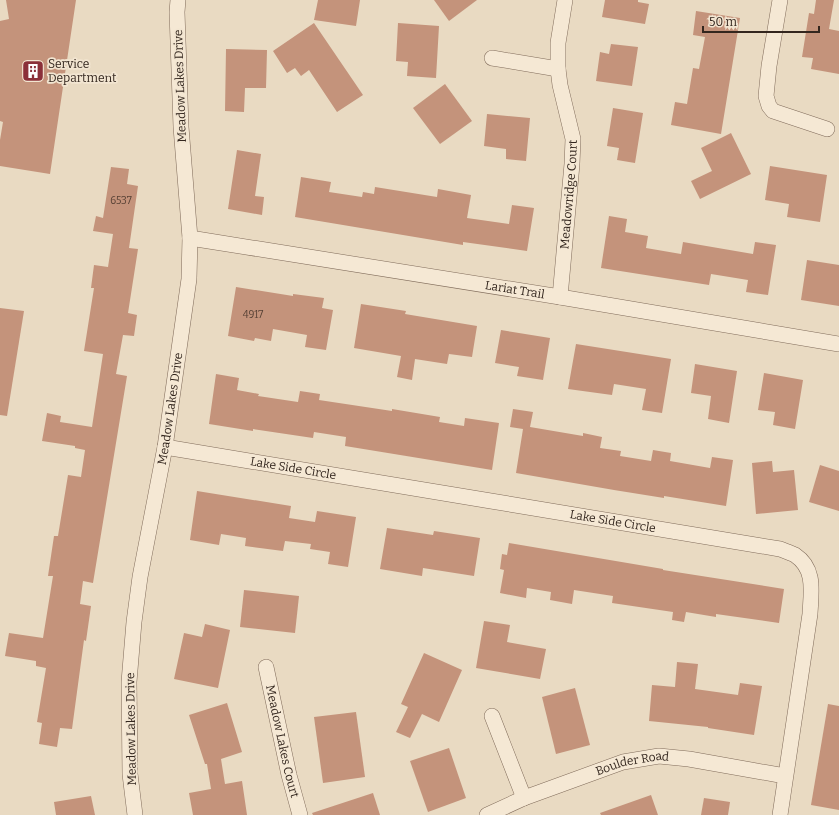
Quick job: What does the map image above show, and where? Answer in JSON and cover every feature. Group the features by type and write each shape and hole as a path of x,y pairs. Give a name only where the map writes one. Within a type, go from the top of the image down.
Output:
{"street":[{"name":"Meadow Lakes Drive","path":"135,815 130,774 129,682 134,622 140,577 165,447 189,279 190,238 181,128 177,12 178,0"},
{"name":"Meadowridge Court","path":"560,297 573,139 560,85 558,69 558,43 565,0"},
{"path":"780,0 769,66 766,96 769,106 773,111 827,129"},
{"path":"492,58 558,69"},
{"name":"Lariat Trail","path":"190,238 560,297 839,344"},
{"name":"Lake Side Circle","path":"165,447 780,549 795,555 805,565 809,572 811,582 810,614 780,815"},
{"name":"Meadow Lakes Court","path":"266,668 289,775 300,815"},
{"path":"492,716 524,798"},
{"name":"Boulder Road","path":"487,815 524,798 623,762 659,756 689,759 785,776"}],"building":[{"name":"Service Department","path":"6,0 76,0 50,174 0,166 0,140 3,122 0,121 0,21 9,19"},
{"path":"318,0 360,0 356,26 314,20"},
{"path":"434,0 477,0 449,21"},
{"path":"605,0 638,0 638,2 649,4 645,24 602,17"},
{"path":"816,0 834,0 829,29 839,31 839,74 811,69 813,58 802,57 809,13 814,14"},
{"path":"696,11 740,18 721,134 671,125 675,102 687,104 693,68 699,69 705,37 693,35"},
{"path":"314,23 363,95 337,112 309,70 301,76 295,68 287,73 273,51"},
{"path":"398,23 439,26 436,78 407,76 408,62 396,61"},
{"path":"611,44 638,47 632,86 596,81 600,52 609,54"},
{"path":"226,49 267,50 266,88 245,88 244,112 225,111"},
{"path":"445,84 472,121 440,144 413,108"},
{"path":"613,108 643,113 635,163 617,160 619,148 607,146"},
{"path":"487,114 530,118 526,161 506,159 506,149 484,146"},
{"path":"731,133 751,174 700,199 691,181 712,171 701,148"},
{"path":"237,150 261,154 255,196 264,197 262,215 228,209"},
{"path":"770,166 827,175 820,222 787,217 789,204 765,200"},
{"path":"111,167 129,169 127,184 138,186 129,248 138,249 128,313 137,315 134,336 123,335 116,374 127,376 93,583 83,581 80,604 91,606 86,641 84,640 72,729 60,728 57,747 39,744 42,723 37,722 46,668 36,666 36,661 5,656 9,633 43,638 53,576 48,576 54,536 58,536 68,475 81,477 85,450 75,448 75,446 42,441 47,413 61,416 60,422 92,427 103,354 84,351 94,288 91,288 94,265 108,267 113,234 93,231 96,216 103,218"},
{"path":"301,177 331,182 329,192 362,197 363,192 374,194 375,187 437,197 438,189 471,195 467,218 509,224 512,205 534,208 527,251 463,242 463,245 295,217"},
{"path":"609,216 627,219 625,232 648,236 646,248 681,254 683,242 753,254 755,242 776,245 768,295 746,292 748,280 711,274 709,285 601,268"},
{"path":"807,260 839,265 839,306 801,300"},
{"path":"236,287 293,296 293,294 324,298 322,308 333,310 326,350 305,347 307,335 273,329 271,341 255,338 254,341 228,336"},
{"path":"361,304 406,311 405,314 477,326 472,357 449,354 447,364 415,359 412,380 397,377 401,356 354,348"},
{"path":"0,308 24,311 7,416 0,415"},
{"path":"501,330 550,338 543,380 517,376 519,367 495,363"},
{"path":"576,344 671,359 662,413 642,410 646,389 614,384 612,395 568,389"},
{"path":"695,364 737,371 729,423 708,419 711,396 691,393"},
{"path":"764,373 803,380 795,429 773,425 775,412 758,410"},
{"path":"216,374 239,378 237,390 259,394 258,396 298,402 300,391 320,394 319,400 392,411 392,409 440,417 439,422 464,426 465,418 499,423 492,470 345,446 346,437 314,432 313,438 209,424"},
{"path":"513,409 533,412 530,427 583,436 583,433 602,437 600,448 621,451 620,456 651,461 653,450 671,453 670,461 710,468 712,457 733,460 726,506 664,496 664,498 516,473 523,429 510,427"},
{"path":"772,461 773,472 794,470 798,510 756,514 752,463"},
{"path":"820,465 839,471 839,511 809,502"},
{"path":"197,491 291,506 289,518 315,522 317,511 356,517 348,567 328,564 330,552 310,549 311,544 285,541 283,551 245,546 246,538 221,534 219,545 190,540"},
{"path":"387,528 433,535 434,531 480,538 474,576 423,568 422,576 380,569"},
{"path":"509,543 663,570 784,589 779,623 716,614 716,617 686,612 684,622 672,620 673,612 612,603 613,596 574,590 572,604 550,600 551,592 527,588 526,598 500,593 504,570 500,569 502,554 507,555"},
{"path":"244,590 299,596 295,633 240,627"},
{"path":"484,621 510,625 507,642 546,649 540,679 476,668"},
{"path":"205,624 230,630 218,688 174,679 184,633 202,637"},
{"path":"424,653 462,670 439,722 422,714 410,738 396,732 408,707 401,704"},
{"path":"677,662 698,664 695,689 738,695 740,683 762,686 754,735 708,727 649,721 652,685 675,687"},
{"path":"575,688 590,745 556,754 542,697"},
{"path":"227,703 242,752 221,759 225,784 242,781 247,815 193,815 189,793 211,789 207,764 205,764 189,715"},
{"path":"828,704 839,706 839,810 811,805"},
{"path":"356,712 365,777 323,783 314,717"},
{"path":"449,748 466,798 428,812 410,761"},
{"path":"373,793 380,815 313,815 312,813"},
{"path":"651,795 658,815 601,815 600,813"},
{"path":"91,796 95,815 56,815 54,802"},
{"path":"704,798 730,802 728,815 701,815"}],"place":[{"name":"Service Department","path":"33,71"}]}
